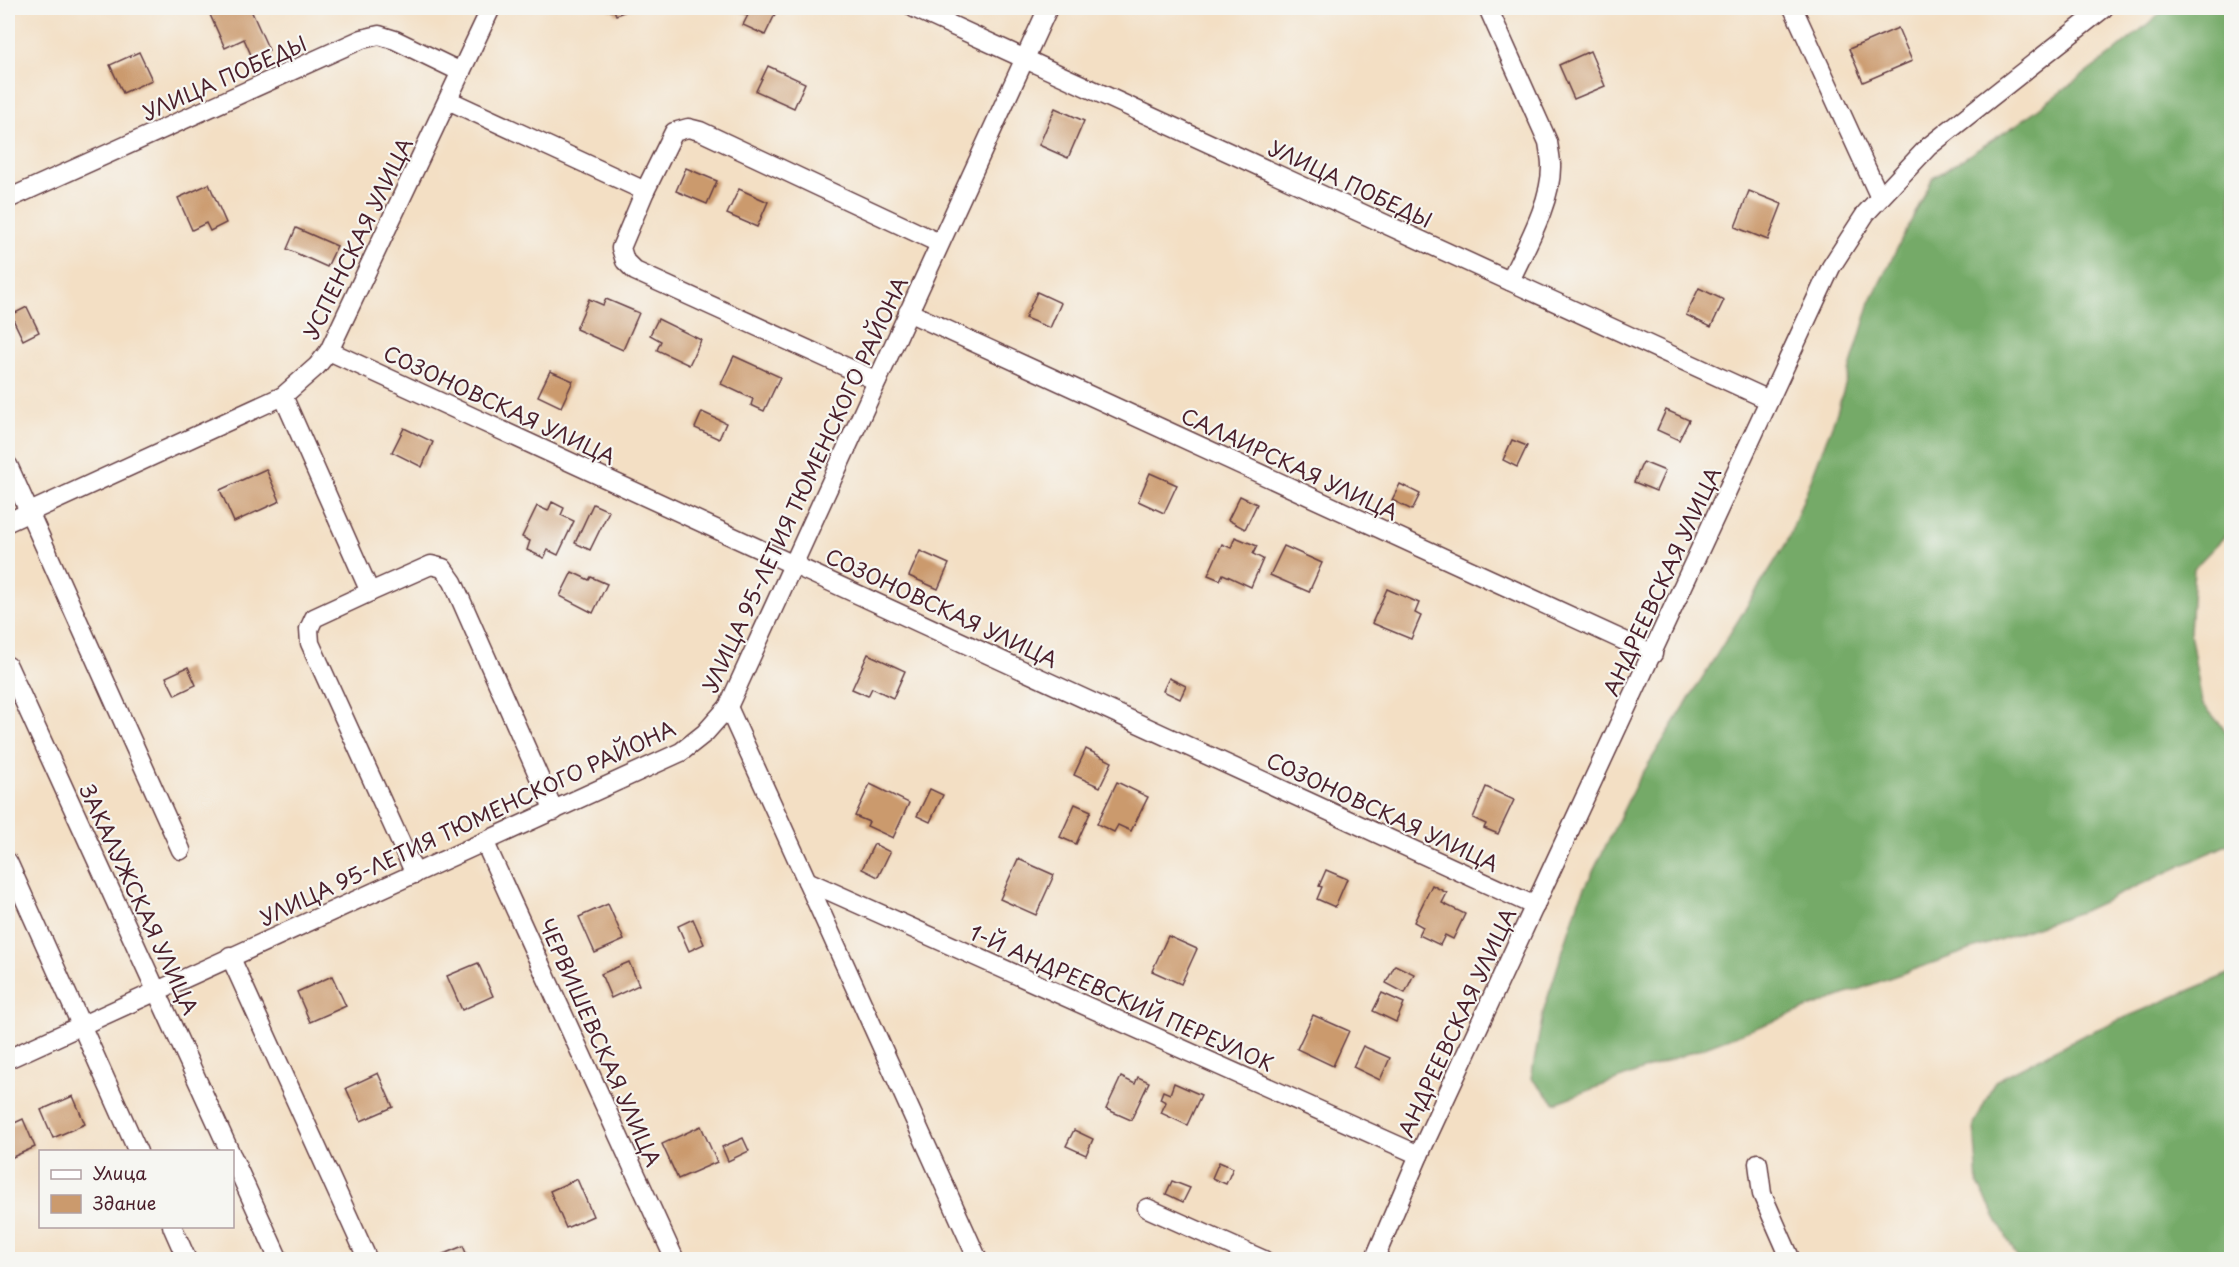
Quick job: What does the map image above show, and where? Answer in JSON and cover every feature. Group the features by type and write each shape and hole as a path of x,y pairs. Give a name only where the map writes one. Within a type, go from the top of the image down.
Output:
{"street":[{"name":"УСПЕНСКАЯ УЛИЦА","path":"8,522 283,396 317,366 329,351 491,8"},
{"name":"УЛИЦА ПОБЕДЫ","path":"914,8 1769,400"},
{"name":"УЛИЦА 95-ЛЕТИЯ ТЮМЕНСКОГО РАЙОНА","path":"8,1059 681,752 705,733 728,707 1048,8"},
{"path":"1488,8 1548,142 1551,166 1544,200 1510,281"},
{"path":"1793,8 1880,198"},
{"name":"АНДРЕЕВСКАЯ УЛИЦА","path":"1374,1260 1419,1155 1831,267 1860,220 1928,147 2101,8"},
{"name":"УЛИЦА ПОБЕДЫ","path":"8,199 362,39 380,35 461,72"},
{"path":"448,100 645,191"},
{"path":"877,381 635,271 625,261 621,248 645,191 674,132 688,128 700,131 939,243"},
{"name":"САЛАИРСКАЯ УЛИЦА","path":"908,312 1653,654"},
{"name":"СОЗОНОВСКАЯ УЛИЦА","path":"329,351 1535,906"},
{"path":"283,396 370,592"},
{"path":"8,465 180,850"},
{"path":"415,874 310,643 309,629 314,618 370,592 431,565 442,568 453,582 554,810"},
{"name":"ЗАКАЛУЖСКАЯ УЛИЦА","path":"8,666 229,1150"},
{"path":"728,707 978,1260"},
{"name":"ЧЕРВИШЕВСКАЯ УЛИЦА","path":"485,843 675,1260"},
{"path":"8,862 137,1150"},
{"name":"1-Й АНДРЕЕВСКИЙ ПЕРЕУЛОК","path":"807,881 1419,1155"},
{"path":"231,956 368,1260"},
{"path":"234,1160 279,1260"},
{"path":"1758,1163 1762,1194 1791,1260"},
{"path":"1147,1208 1264,1260"},
{"path":"172,1228 187,1260"}],"green space":[{"path":"2167,8 2231,8 2231,530 2194,568 2190,632 2202,703 2231,737 2231,843 2083,911 1889,978 1555,1103 1531,1078 1544,1009 1579,900 1636,784 1787,542 1837,412 1870,302 1933,178 2016,125 2109,56"},
{"path":"2231,973 2231,1259 2018,1259 1978,1184 1974,1125 1995,1081 2086,1034"}],"building":[{"path":"207,8 250,8 269,50 252,57 244,39 225,48"},
{"path":"609,8 633,8 616,15 614,10 611,11"},
{"path":"731,8 778,8 765,35 743,25 748,15"},
{"path":"1898,28 1912,61 1863,82 1849,49"},
{"path":"1590,51 1605,86 1574,99 1559,65"},
{"path":"139,52 152,80 123,93 110,65"},
{"path":"768,66 805,83 794,108 756,91"},
{"path":"1055,108 1084,121 1068,158 1039,145"},
{"path":"686,168 717,181 707,204 676,191"},
{"path":"209,184 226,223 210,231 206,223 192,230 178,198"},
{"path":"739,189 768,202 757,227 727,214"},
{"path":"1749,191 1782,204 1768,240 1735,227"},
{"path":"296,228 337,246 327,267 287,249"},
{"path":"1699,288 1724,300 1711,327 1686,315"},
{"path":"1037,292 1061,303 1050,328 1025,318"},
{"path":"589,299 603,305 606,299 639,313 623,350 576,329"},
{"path":"27,307 39,332 23,340 11,315"},
{"path":"658,319 701,340 689,365 657,350 661,341 650,335"},
{"path":"734,356 780,377 764,411 751,405 753,399 721,384"},
{"path":"550,371 573,381 561,407 538,396"},
{"path":"1666,410 1689,420 1679,440 1657,430"},
{"path":"702,412 726,423 719,439 695,428"},
{"path":"404,428 433,442 422,467 392,452"},
{"path":"1512,440 1527,446 1517,467 1503,460"},
{"path":"1643,462 1665,471 1656,491 1634,482"},
{"path":"266,469 280,501 234,522 220,490"},
{"path":"1150,473 1177,485 1164,513 1138,501"},
{"path":"1400,484 1420,494 1412,510 1392,500"},
{"path":"1240,496 1257,504 1245,529 1228,520"},
{"path":"552,502 564,508 561,515 574,521 558,555 548,550 544,558 527,550 530,541 522,537 537,506 548,511"},
{"path":"593,504 609,511 590,550 575,543"},
{"path":"1235,537 1257,546 1253,554 1263,559 1251,587 1223,574 1220,580 1208,575 1222,544 1231,548"},
{"path":"1284,546 1322,563 1309,592 1270,575"},
{"path":"920,551 949,564 938,589 909,576"},
{"path":"572,572 589,580 591,577 607,584 593,613 560,596"},
{"path":"1387,589 1419,603 1415,613 1421,616 1411,639 1372,623"},
{"path":"868,654 905,671 893,698 872,688 868,696 852,689"},
{"path":"188,667 196,685 175,695 166,677"},
{"path":"1169,678 1186,686 1180,699 1163,691"},
{"path":"1086,749 1112,762 1100,787 1074,775"},
{"path":"1117,782 1148,797 1131,831 1118,825 1114,832 1097,824"},
{"path":"870,784 909,803 893,838 867,826 869,822 855,816"},
{"path":"1486,787 1514,800 1498,834 1484,828 1486,824 1473,818"},
{"path":"930,789 943,795 930,822 917,816"},
{"path":"1075,804 1091,811 1076,844 1060,837"},
{"path":"874,844 890,852 878,877 862,869"},
{"path":"1018,859 1054,875 1036,915 1000,899"},
{"path":"1326,870 1347,879 1335,907 1317,899 1322,887 1319,886"},
{"path":"1432,885 1447,893 1442,903 1465,914 1453,939 1445,935 1440,945 1419,935 1423,927 1414,922"},
{"path":"608,904 624,940 595,953 579,917"},
{"path":"693,919 704,944 689,951 678,926"},
{"path":"1168,936 1197,949 1181,984 1152,971"},
{"path":"629,962 639,985 611,998 601,974"},
{"path":"478,963 493,996 462,1010 447,976"},
{"path":"1395,965 1414,974 1405,993 1386,983"},
{"path":"332,976 346,1006 310,1022 297,992"},
{"path":"1382,993 1404,1003 1396,1022 1373,1011"},
{"path":"1313,1015 1349,1031 1333,1066 1297,1049"},
{"path":"1363,1046 1390,1058 1380,1080 1353,1067"},
{"path":"378,1073 393,1107 361,1121 346,1088"},
{"path":"1121,1077 1135,1084 1138,1077 1149,1082 1131,1120 1106,1109"},
{"path":"1174,1083 1201,1095 1187,1125 1161,1113 1166,1102 1160,1099 1163,1091 1170,1094"},
{"path":"73,1096 85,1124 53,1138 41,1110"},
{"path":"23,1119 35,1147 8,1159 8,1126"},
{"path":"701,1126 717,1162 678,1179 662,1144"},
{"path":"1074,1130 1093,1139 1086,1155 1066,1146"},
{"path":"743,1138 749,1151 728,1161 722,1147"},
{"path":"1219,1162 1233,1168 1226,1184 1212,1178"},
{"path":"577,1179 593,1216 566,1228 550,1191"},
{"path":"1172,1181 1190,1188 1183,1202 1166,1194"},
{"path":"463,1246 469,1260 443,1260 441,1255"}]}
